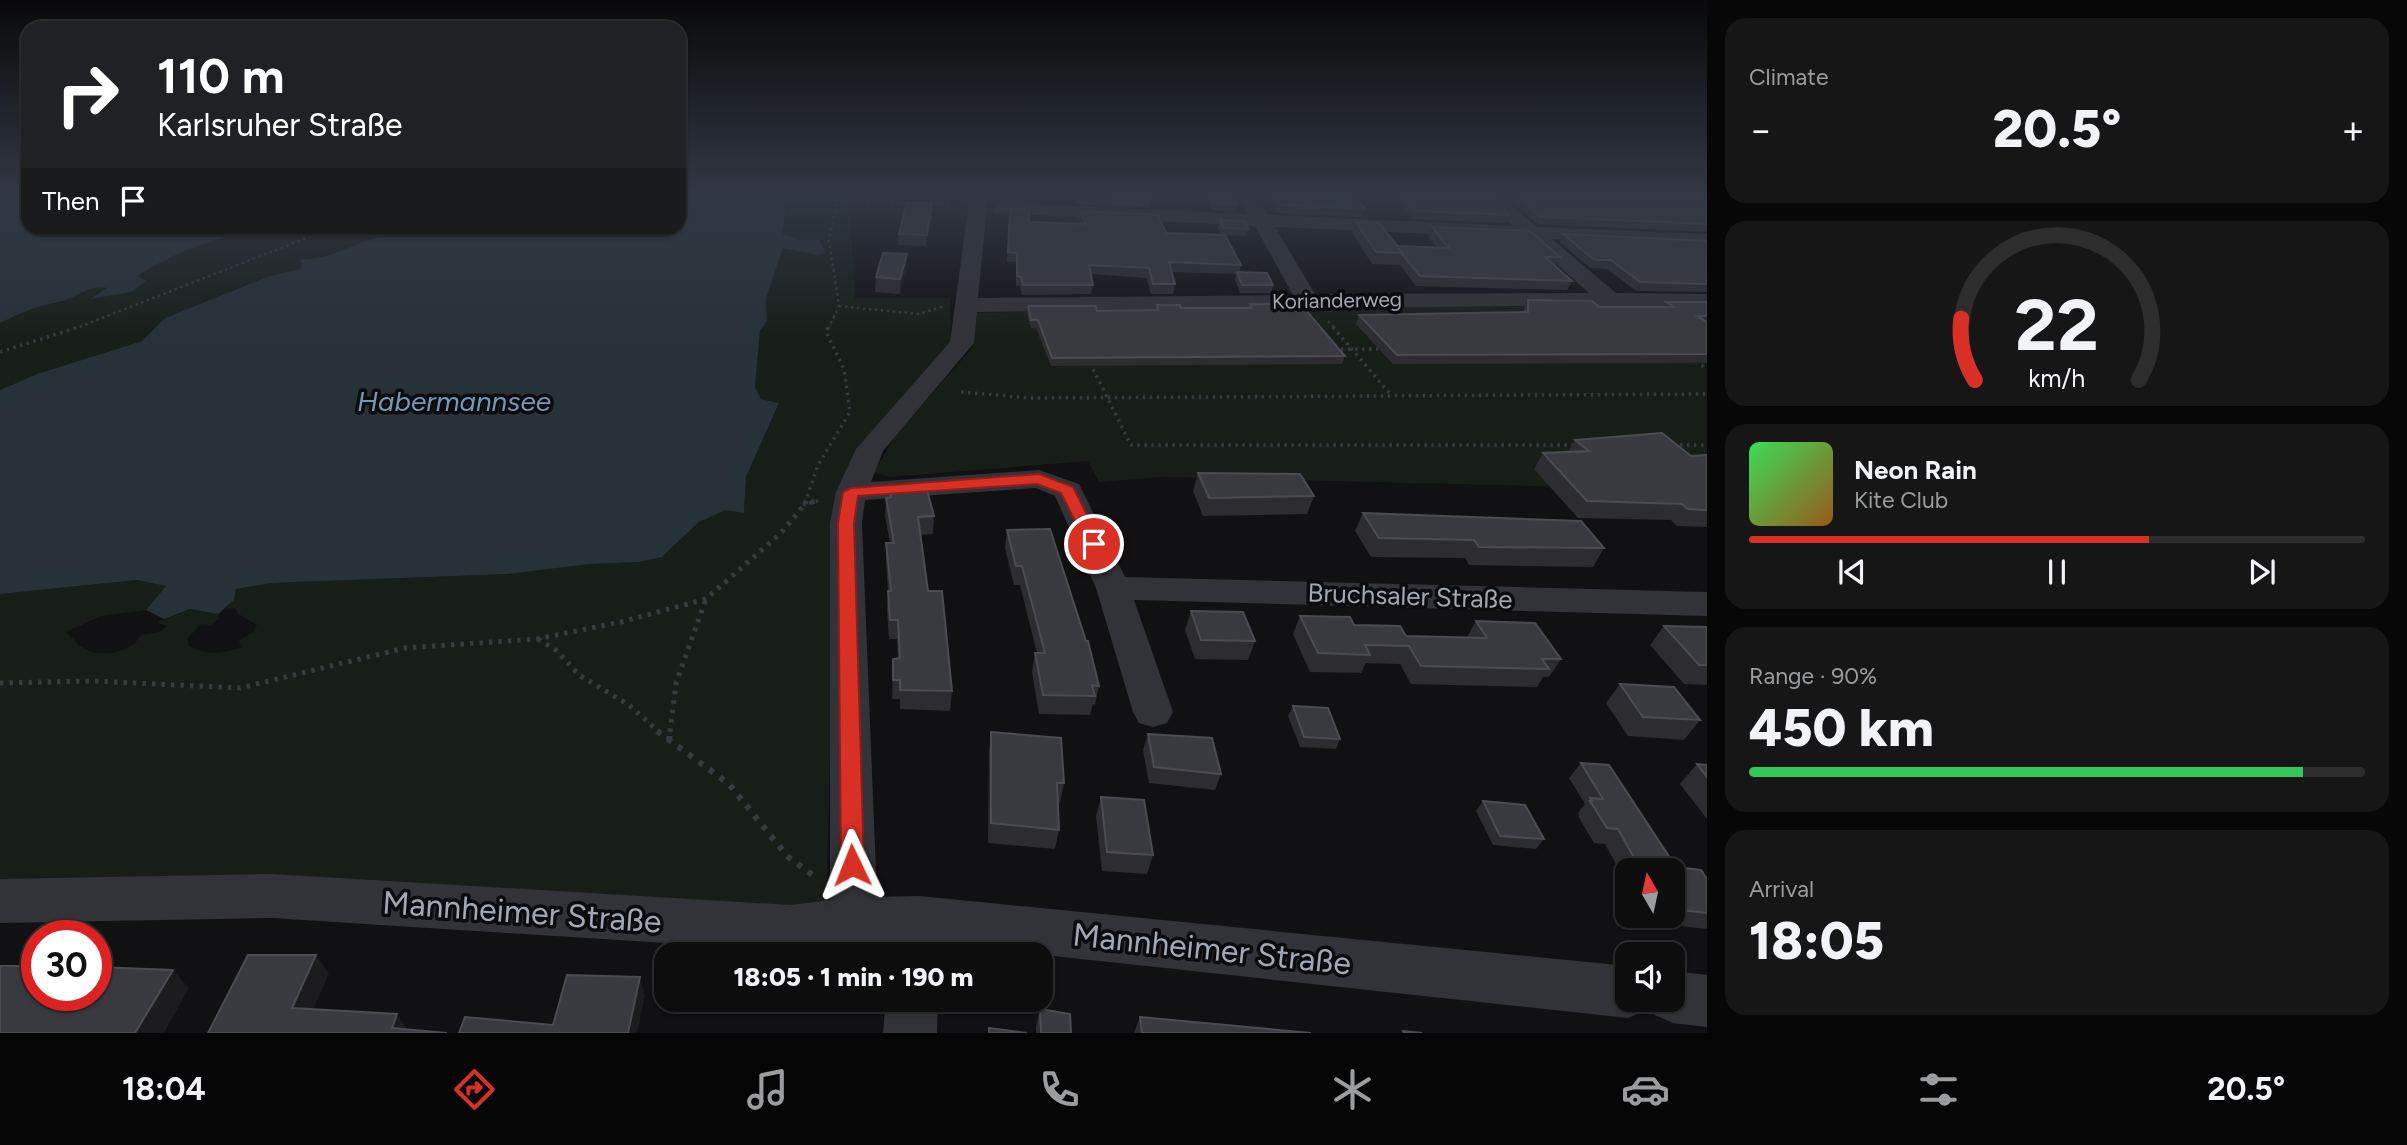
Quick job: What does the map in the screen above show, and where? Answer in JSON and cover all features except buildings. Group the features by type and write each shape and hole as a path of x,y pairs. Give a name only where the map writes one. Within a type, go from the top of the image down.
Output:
{"street":[{"path":"854,907 846,523 851,492 870,449 962,343 975,243"},
{"path":"1274,243 1307,300"},
{"path":"1544,243 1610,300"},
{"name":"Korianderweg","path":"968,305 1307,300 1707,301"},
{"path":"851,492 1039,479 1068,490 1113,588 1153,712"},
{"name":"Bruchsaler Straße","path":"1113,588 1707,604"},
{"name":"Mannheimer Straße","path":"0,901 272,896 790,929 854,907 917,936 1615,991"},
{"path":"1685,998 1707,1000"},
{"path":"910,1033 911,1012"}],"path":[{"path":"0,352 71,330 293,243"},
{"path":"0,683 92,681 240,688 405,648 537,639 621,622 706,599 781,533 805,504 818,465 850,412 844,369 826,332 839,306 829,264 830,243"},
{"path":"839,306 919,314 956,303 968,305"},
{"path":"1328,320 1390,395"},
{"path":"1326,349 1394,349"},
{"path":"1688,355 1707,369"},
{"path":"1090,362 1130,445 1583,445"},
{"path":"961,392 1031,398 1707,394"},
{"path":"1666,445 1707,445"},
{"path":"805,504 851,492"},
{"path":"669,742 676,683 706,599"},
{"path":"537,639 557,652 579,675 629,705 669,742 729,783 788,856 854,907"}],"shaded area":[{"path":"363,243 322,259 301,260 303,265 300,269 270,276 165,318 142,341 37,374 0,390 0,323 28,309 61,302 72,295 99,287 109,287 92,298 146,282 138,276 184,251 201,245"},
{"path":"805,243 852,243 855,298 950,298 951,343 837,499 826,911 0,885 0,594 137,580 166,586 146,610 101,616 66,632 87,650 117,652 131,646 141,635 160,632 167,626 157,622 190,609 218,614 219,619 210,625 201,624 187,639 189,646 215,653 241,648 239,641 253,632 257,625 237,613 236,609 226,608 234,600 236,589 271,583 508,574 590,564 639,562 662,557 699,522 726,510 744,513 746,477 779,403 761,399 755,387 760,331 767,321 766,299 783,248"},
{"path":"1304,303 1312,311 1326,311 1324,308 1587,305 1629,310 1627,307 1707,305 1707,490 1162,477 1099,482 1088,461 889,477 874,472 896,435 971,349 977,313"}],"water":[{"path":"0,243 206,243 151,267 138,276 146,281 131,292 90,299 107,288 93,288 0,323"},
{"name":"Habermannsee","path":"361,243 821,243 826,253 818,255 783,248 766,299 767,321 760,331 755,387 761,399 779,403 746,477 744,513 726,510 699,522 662,557 639,562 590,564 508,574 271,583 236,589 234,600 218,614 190,609 164,619 146,610 166,586 137,580 0,594 0,390 37,374 142,341 165,318 270,276 300,269 300,259 329,255"}],"route":[{"path":"852,865 846,523 851,492 1039,479 1068,490 1094,544"}]}
